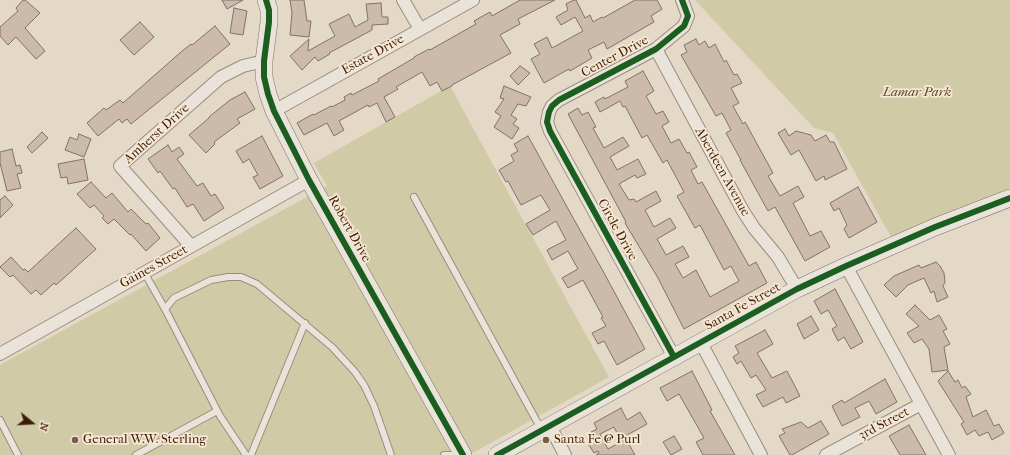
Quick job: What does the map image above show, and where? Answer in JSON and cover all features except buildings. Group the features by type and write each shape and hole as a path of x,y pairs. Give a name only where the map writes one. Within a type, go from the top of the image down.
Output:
{"street":[{"name":"Robert Drive","path":"266,0 269,22 264,61 264,77 274,110 309,180 462,455"},
{"path":"403,0 420,29"},
{"name":"Estate Drive","path":"274,110 472,0"},
{"name":"Center Drive","path":"549,112 552,106 559,100 656,49 684,26 688,16 682,0"},
{"name":"Aberdeen Avenue","path":"656,49 743,211 754,228 778,257 797,289"},
{"name":"Amherst Drive","path":"191,246 120,166 221,77 243,66 264,61"},
{"name":"Circle Drive","path":"549,112 547,122 550,131 674,357"},
{"name":"Gaines Street","path":"0,354 309,180"},
{"name":"Santa Fe Street","path":"497,455 797,289 935,227 1010,198"},
{"path":"846,266 949,455"},
{"path":"701,343 761,455"},
{"name":"3rd Street","path":"826,455 921,404"},
{"path":"546,428 565,455"}],"lane":[{"path":"414,197 546,428"},
{"path":"144,272 165,309 217,411 246,455"},
{"path":"165,309 174,298 211,280 228,277 241,278 257,284 305,323 344,358 361,381 374,406 391,455"},
{"path":"251,455 305,323"},
{"path":"136,455 217,411"},
{"path":"0,420 18,455"},
{"path":"444,455 462,455"}],"green space":[{"name":"Lamar Park","path":"695,0 1010,0 1010,188 891,237 833,133 814,128"},
{"path":"450,86 609,377 469,455 0,455 0,365 327,186 314,163"}],"cycle path":[{"path":"266,0 269,10 269,22 264,61 264,77 274,111 309,180 463,455"},
{"path":"674,357 550,131 547,122 552,106 559,100 656,49 684,26 688,16 682,0"},
{"path":"497,455 797,289 935,227 1010,198"}],"place":[{"name":"General W.W. Sterling","path":"75,440"},
{"name":"Santa Fe @ Purl","path":"546,440"}]}
